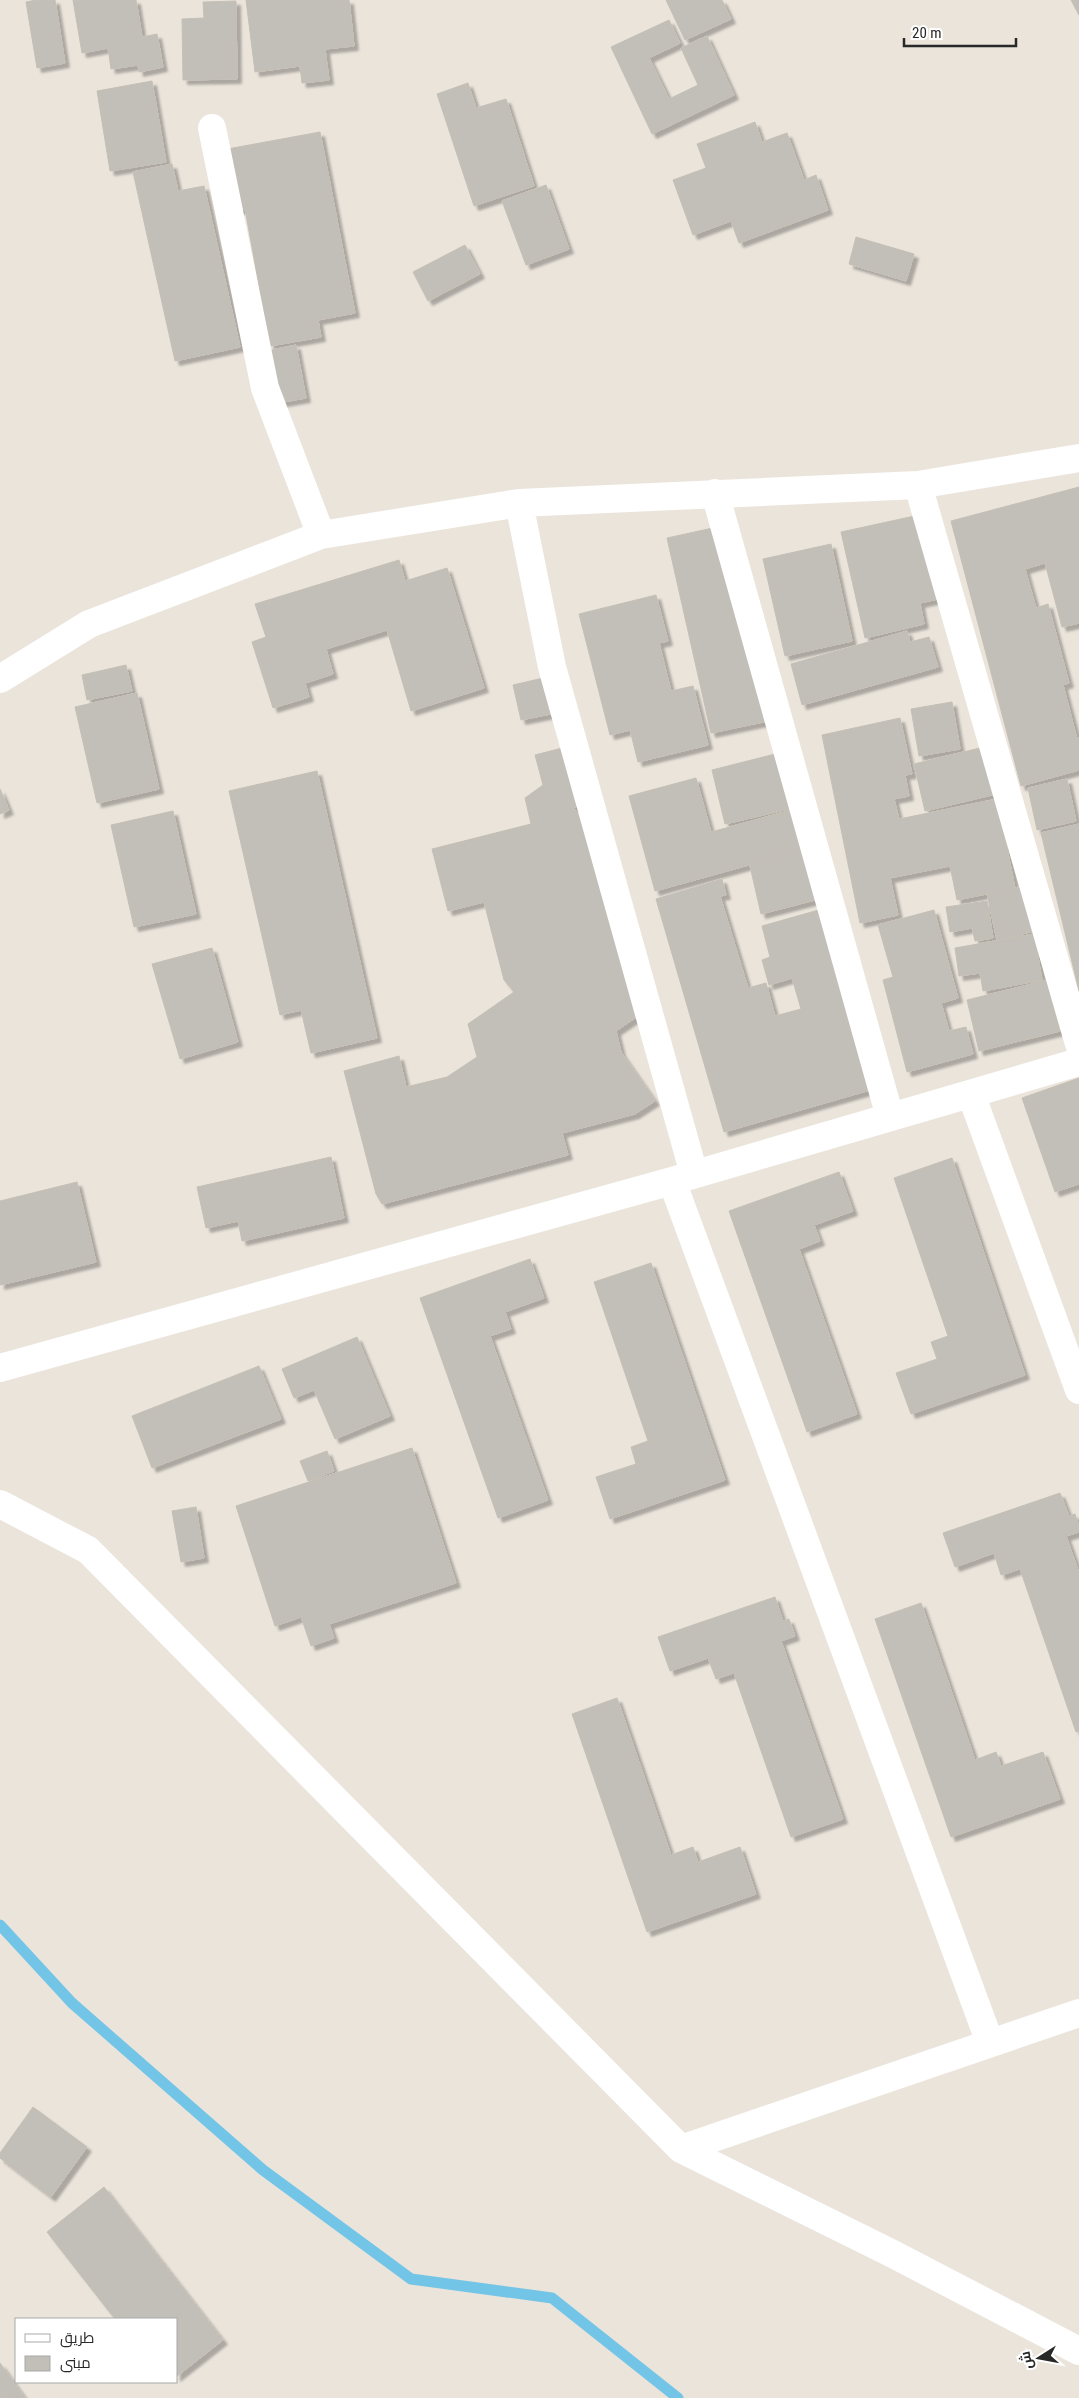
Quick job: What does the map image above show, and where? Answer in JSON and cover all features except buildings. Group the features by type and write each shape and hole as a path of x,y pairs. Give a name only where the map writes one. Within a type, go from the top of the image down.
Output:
{"street":[{"path":"212,128 265,388 321,535"},
{"path":"0,679 88,624 321,535 519,503 918,485 1079,458"},
{"path":"918,485 1079,1044"},
{"path":"715,493 890,1117"},
{"path":"519,503 552,667 683,1177 990,2043"},
{"path":"0,1368 683,1177 1079,1062"},
{"path":"971,1094 1079,1390"},
{"path":"0,1504 88,1550 681,2150 893,2254 1079,2351"},
{"path":"681,2150 1079,2013"}],"waterway":[{"path":"0,1925 72,2003 263,2170 411,2279 552,2298 678,2398"}]}
